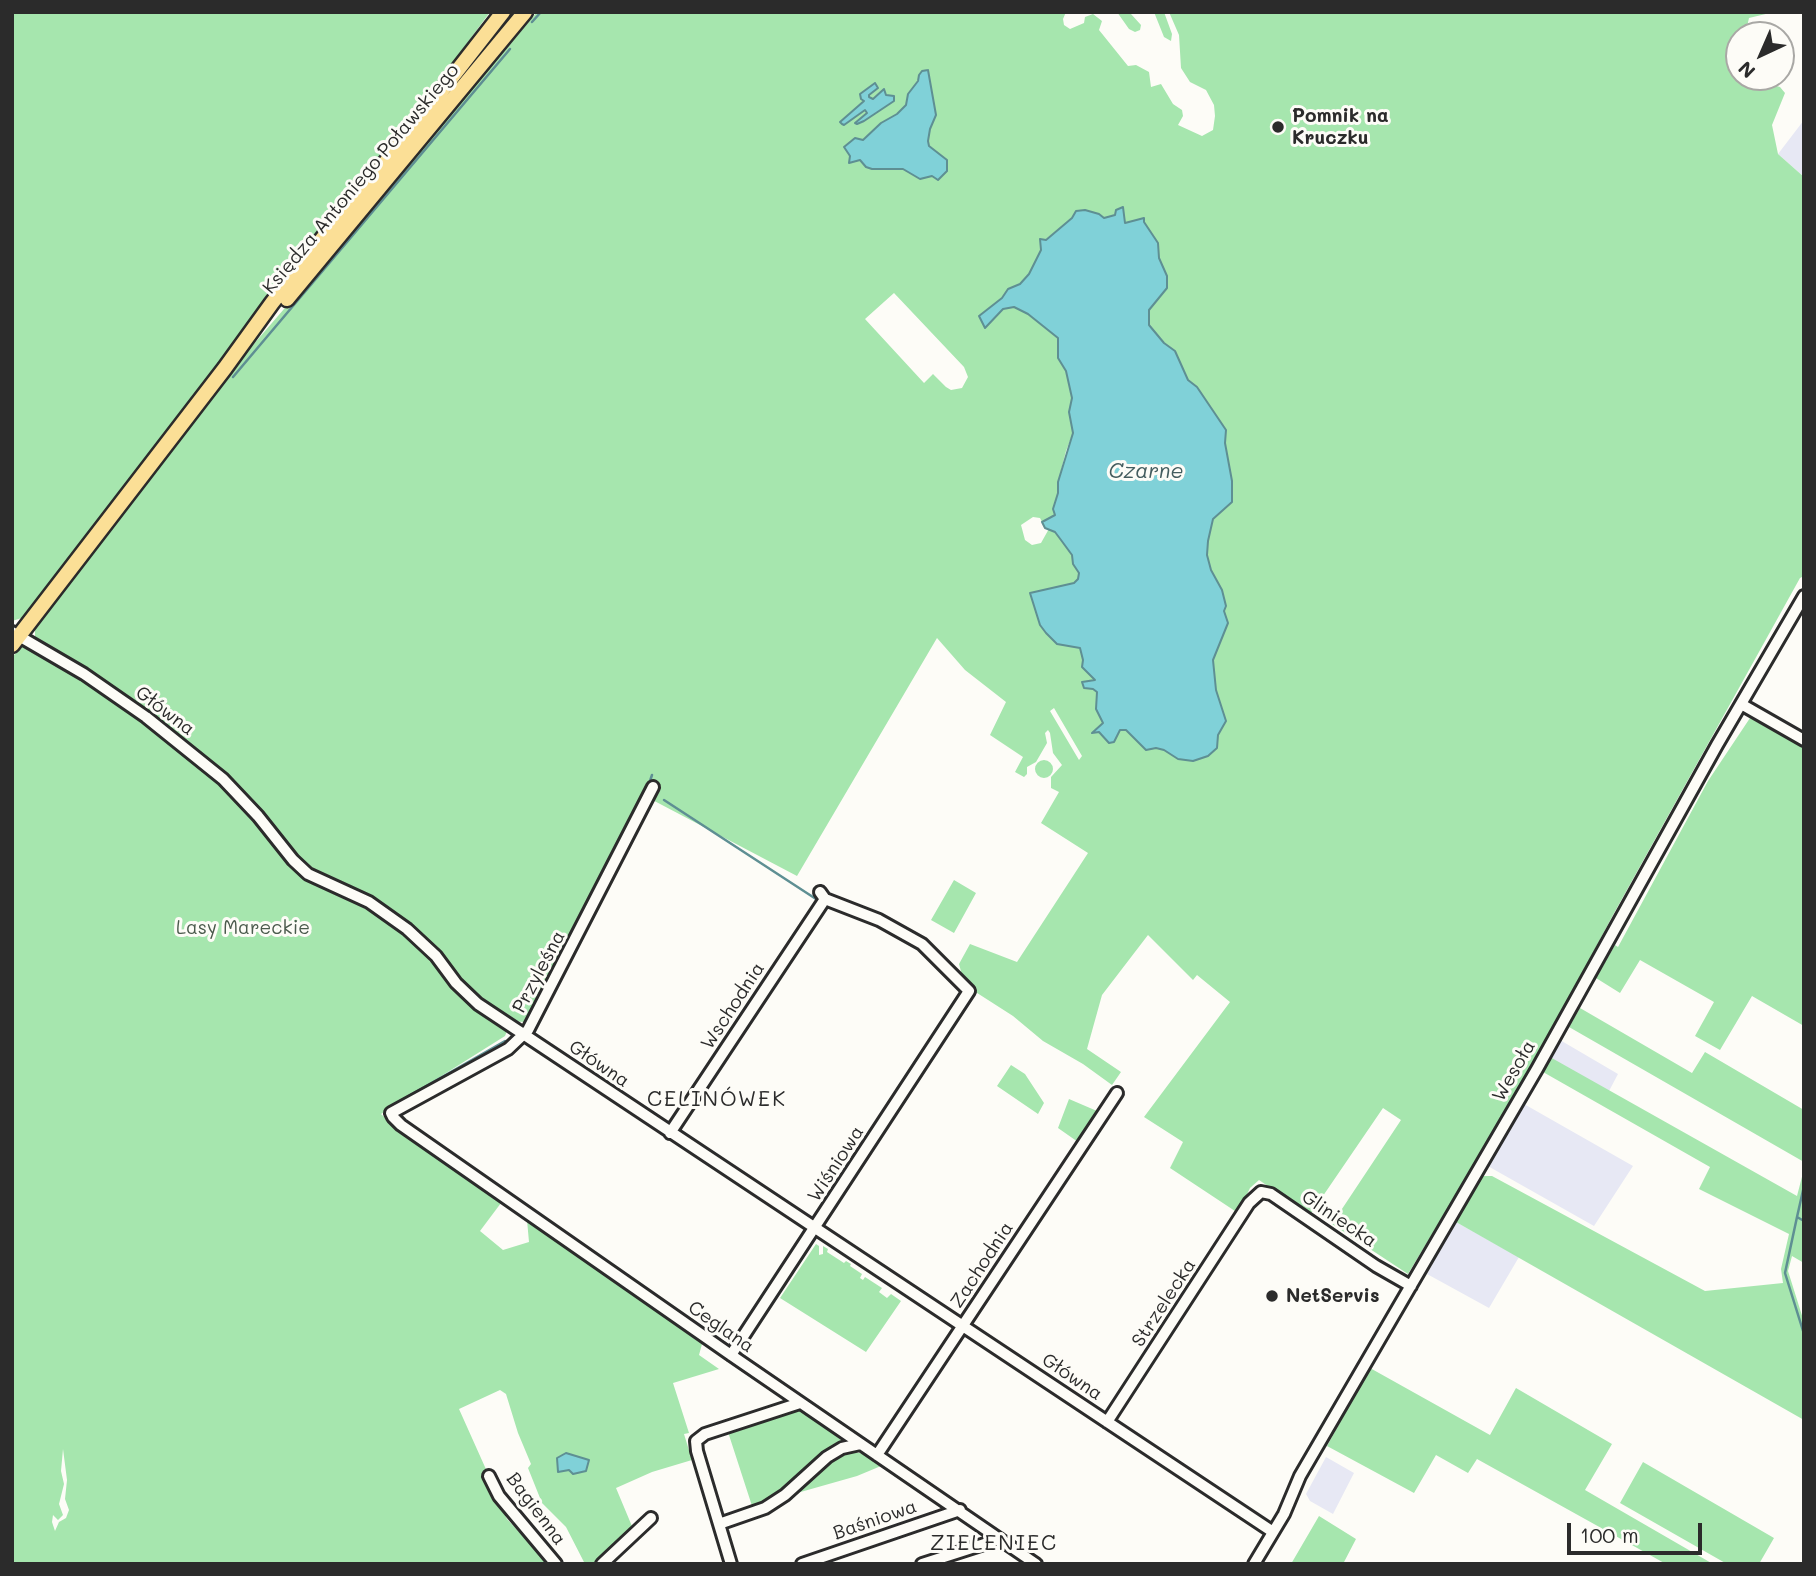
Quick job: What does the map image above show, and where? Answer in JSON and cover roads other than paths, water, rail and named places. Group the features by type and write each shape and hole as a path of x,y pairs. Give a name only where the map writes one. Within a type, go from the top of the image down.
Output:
{"main road":[{"name":"Księdza Antoniego Poławskiego","path":"14,638 225,368 280,292 503,12"},
{"name":"Księdza Antoniego Poławskiego","path":"225,368 278,310 525,12"}],"street":[{"name":"Wesoła","path":"1254,1564 1300,1476 1537,1069 1804,596"},
{"name":"Główna","path":"14,638 84,674 155,725 223,779 258,816 293,860 309,874 369,902 407,929 436,956 467,994 523,1035 1273,1532"},
{"path":"1741,704 1804,740"},
{"name":"Przyleśna","path":"391,1113 508,1049 523,1035 533,1022 653,787"},
{"name":"Wschodnia","path":"670,1133 823,896 879,920 922,944 969,991"},
{"name":"Wiśniowa","path":"731,1355 969,991"},
{"name":"Zachodnia","path":"877,1455 1117,1093"},
{"name":"Ceglana","path":"391,1113 401,1125 1036,1564"},
{"name":"Gliniecka","path":"1249,1203 1261,1192 1271,1194 1376,1266 1411,1286"},
{"name":"Strzelecka","path":"1107,1422 1249,1203"},
{"path":"731,1564 695,1447 698,1438 800,1403"},
{"path":"719,1524 765,1508 785,1495 827,1457 842,1448 860,1444"},
{"name":"Bagienna","path":"489,1476 499,1496 555,1564"},
{"name":"Baśniowa","path":"802,1564 960,1510"},
{"path":"602,1564 651,1518"},
{"path":"922,1564 1000,1539"}],"water":[{"path":"928,70 936,115 928,141 929,146 947,160 947,171 938,180 932,176 920,179 903,169 872,169 860,160 849,163 850,156 844,147 855,138 863,140 881,123 897,114 906,105 908,94 918,81 919,75"},
{"path":"875,83 878,88 869,97 873,99 884,89 886,95 894,96 894,101 864,121 855,123 867,113 865,110 842,124 840,122 864,101 860,94"},
{"name":"Czarne","path":"1123,207 1125,223 1144,218 1158,243 1159,258 1167,276 1167,288 1149,310 1149,325 1164,343 1175,351 1188,380 1197,387 1226,430 1232,502 1213,519 1207,555 1211,570 1222,590 1228,623 1213,660 1216,690 1226,721 1218,735 1217,748 1208,756 1193,761 1178,759 1156,748 1146,750 1126,730 1120,730 1114,742 1109,743 1099,732 1092,733 1103,723 1096,709 1097,692 1084,688 1082,682 1095,680 1082,667 1080,648 1057,644 1040,625 1030,593 1074,583 1079,573 1073,564 1072,555 1055,532 1045,528 1042,522 1055,515 1053,509 1058,482 1073,433 1069,412 1072,398 1066,371 1058,358 1058,338 1028,314 1014,307 1003,309 985,328 979,316 1002,298 1008,289 1020,284 1029,274 1041,250 1040,239 1046,240 1072,218 1076,211 1085,210 1104,218 1115,215 1116,210"},
{"path":"566,1453 589,1460 586,1471 573,1474 569,1470 558,1472 557,1458"}],"waterway":[{"path":"532,22 541,12"},
{"path":"233,377 510,49"},
{"path":"650,781 652,775"},
{"path":"664,800 816,899"},
{"path":"393,1105 505,1041"},
{"path":"1797,1217 1804,1186"},
{"path":"1804,1221 1797,1217 1785,1273 1804,1334"}],"place":[{"name":"Pomnik na Kruczku","path":"1278,127"},
{"name":"NetServis","path":"1272,1296"}],"district":[{"name":"CELINÓWEK","path":"717,1100"},
{"name":"ZIELENIEC","path":"994,1544"}],"park label":[{"name":"Lasy Mareckie","path":"243,928"}]}
